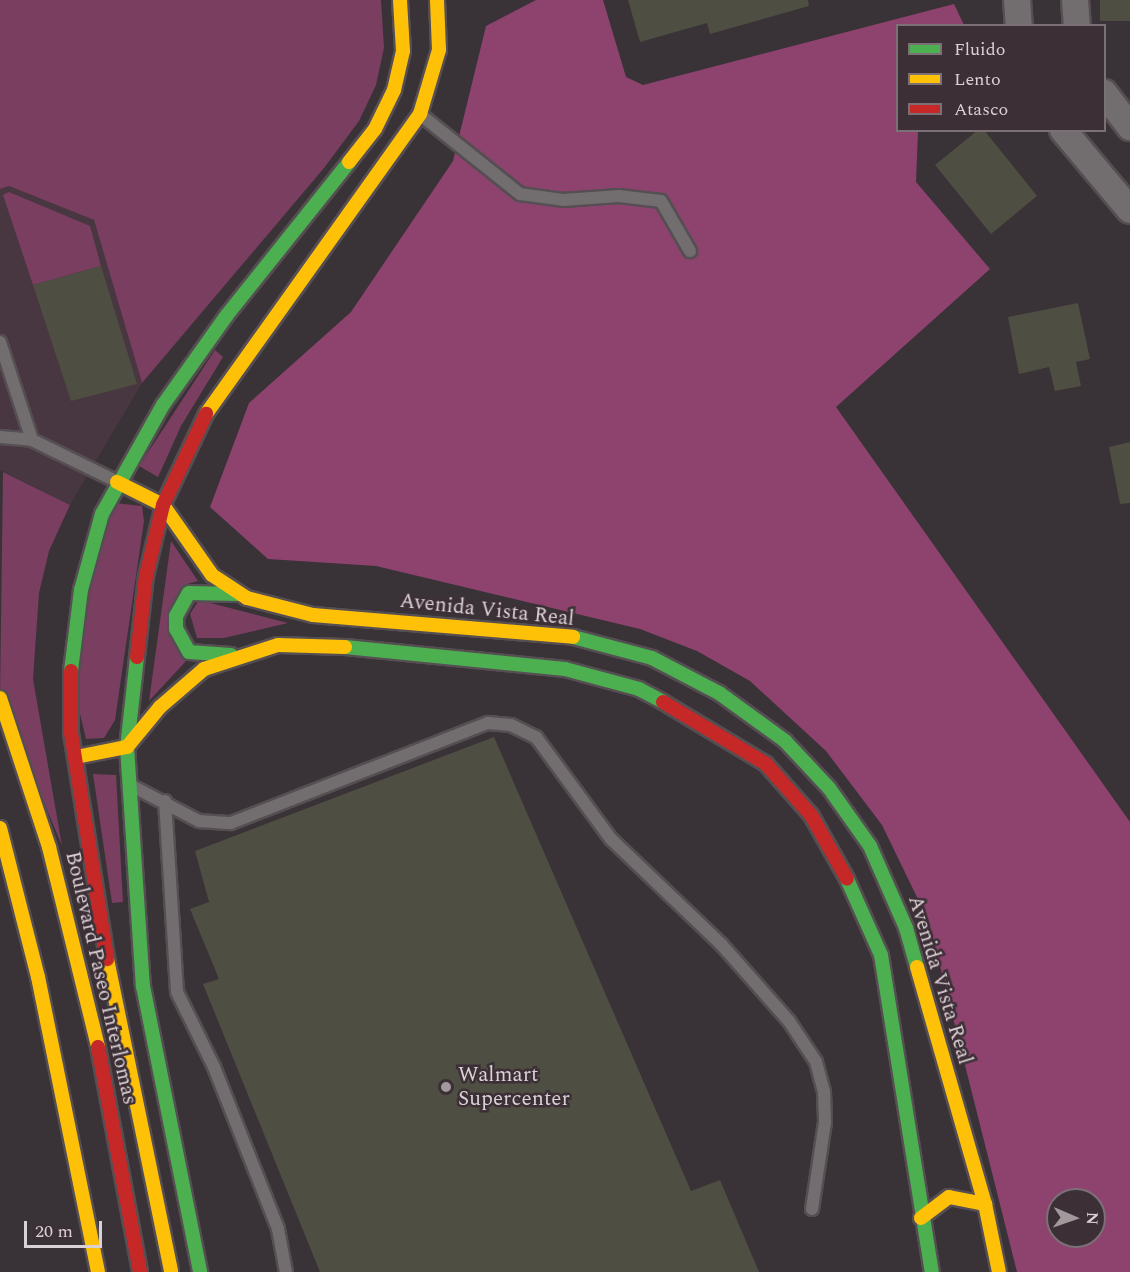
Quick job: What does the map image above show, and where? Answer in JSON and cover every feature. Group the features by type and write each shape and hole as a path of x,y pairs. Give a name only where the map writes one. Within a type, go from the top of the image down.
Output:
{"main road":[{"path":"171,1272 96,907 76,757 70,683 73,639 90,546 117,482 227,315 375,129 394,90 403,51 400,0"},
{"path":"201,1272 143,986 127,747 146,576 163,505 185,451 214,399 382,174 420,114 439,50 437,0"},
{"path":"117,482 163,505"},
{"name":"Avenida Vista Real","path":"163,505 212,575 239,594 301,613 568,636 652,658 719,693 785,741 829,788 870,846 906,928 985,1204 999,1272"},
{"path":"239,594 218,590 189,593 176,616 176,630 189,652 205,656 312,644 565,669 639,689 701,721 766,764 811,814 842,868 881,955 910,1112 921,1218 932,1272"},
{"path":"76,757 127,747 190,679 241,653"},
{"name":"Boulevard Paseo Interlomas","path":"0,698 49,847 88,996 140,1272"},
{"path":"0,828 29,933 98,1272"},
{"path":"921,1218 949,1197 966,1197 985,1204"}],"street":[{"path":"1017,0 1018,24"},
{"path":"1075,0 1077,24"},
{"path":"1106,96 1130,127"},
{"path":"1065,132 1130,210"}],"lane":[{"path":"420,114 520,194 563,200 619,196 661,201 690,250"},
{"path":"0,342 32,440"},
{"path":"0,437 32,440 117,482"},
{"path":"128,784 165,801 199,821 231,823 488,723 511,726 536,737 611,840 721,944 789,1021 816,1062 824,1092 825,1122 812,1209"},
{"path":"165,801 177,992 214,1067 278,1229 286,1272"}],"shaded area":[{"path":"0,0 381,0 384,48 376,85 359,121 324,168 142,383 94,220 9,186 0,189"},
{"path":"536,0 603,0 626,77 643,85 954,4 964,24 896,24 896,132 918,132 916,182 990,269 836,407 1130,822 1130,1272 1017,1272 929,922 882,825 826,751 750,681 697,651 640,629 376,566 268,559 210,507 249,403 351,312 453,161 486,26"},
{"path":"9,186 94,220 142,383 70,505 0,470 0,189"},
{"path":"9,192 90,226 101,266 33,285 3,195"},
{"path":"215,350 223,357 181,426 158,477 139,466"},
{"path":"3,472 70,505 49,551 39,593 33,679 62,846 0,696"},
{"path":"105,502 142,506 144,521 115,720 104,738 86,739 71,676"},
{"path":"171,541 198,581 184,585 187,660 149,701"},
{"path":"199,600 288,623 224,638 197,638 190,614"},
{"path":"93,774 116,775 123,902 112,903"}],"building":[{"path":"628,0 808,0 809,6 710,34 707,23 640,42"},
{"path":"1100,0 1130,0 1130,21 1100,21"},
{"path":"976,132 986,132 1037,196 991,234 935,165"},
{"path":"101,266 137,384 71,401 33,285"},
{"path":"1078,303 1090,359 1076,362 1081,386 1055,391 1049,367 1019,374 1008,317"},
{"path":"1130,442 1130,503 1120,504 1109,447"},
{"name":"Walmart Supercenter","path":"494,737 691,1191 720,1180 759,1272 320,1272 203,984 219,979 190,909 209,902 195,851"}],"traffic: fast":[{"path":"71,671 81,590 102,514 163,405 227,315 349,162"},
{"path":"231,655 189,652 176,629 176,616 189,593 239,594"},
{"path":"573,637 652,658 719,693 785,741 829,788 870,846 906,928 917,967"},
{"path":"345,647 565,669 639,689 663,702"},
{"path":"137,657 127,747 143,986 200,1272"},
{"path":"847,879 881,955 932,1272"}],"traffic: slow":[{"path":"349,162 375,129 394,90 403,51 400,0"},
{"path":"206,414 420,114 439,50 437,0"},
{"path":"117,482 163,505 212,575 247,598 313,615 573,637"},
{"path":"76,757 127,747 160,707 204,669 278,645 345,647"},
{"path":"0,698 49,847 98,1047"},
{"path":"0,828 38,977 98,1272"},
{"path":"107,959 171,1272"},
{"path":"917,967 985,1204 999,1272"},
{"path":"921,1218 949,1197 985,1204"}],"traffic: jam":[{"path":"137,657 146,576 163,505 206,414"},
{"path":"71,671 71,733 107,959"},
{"path":"663,702 766,764 811,815 847,879"},
{"path":"98,1047 140,1272"}],"place":[{"name":"Walmart Supercenter","path":"446,1087"}]}
